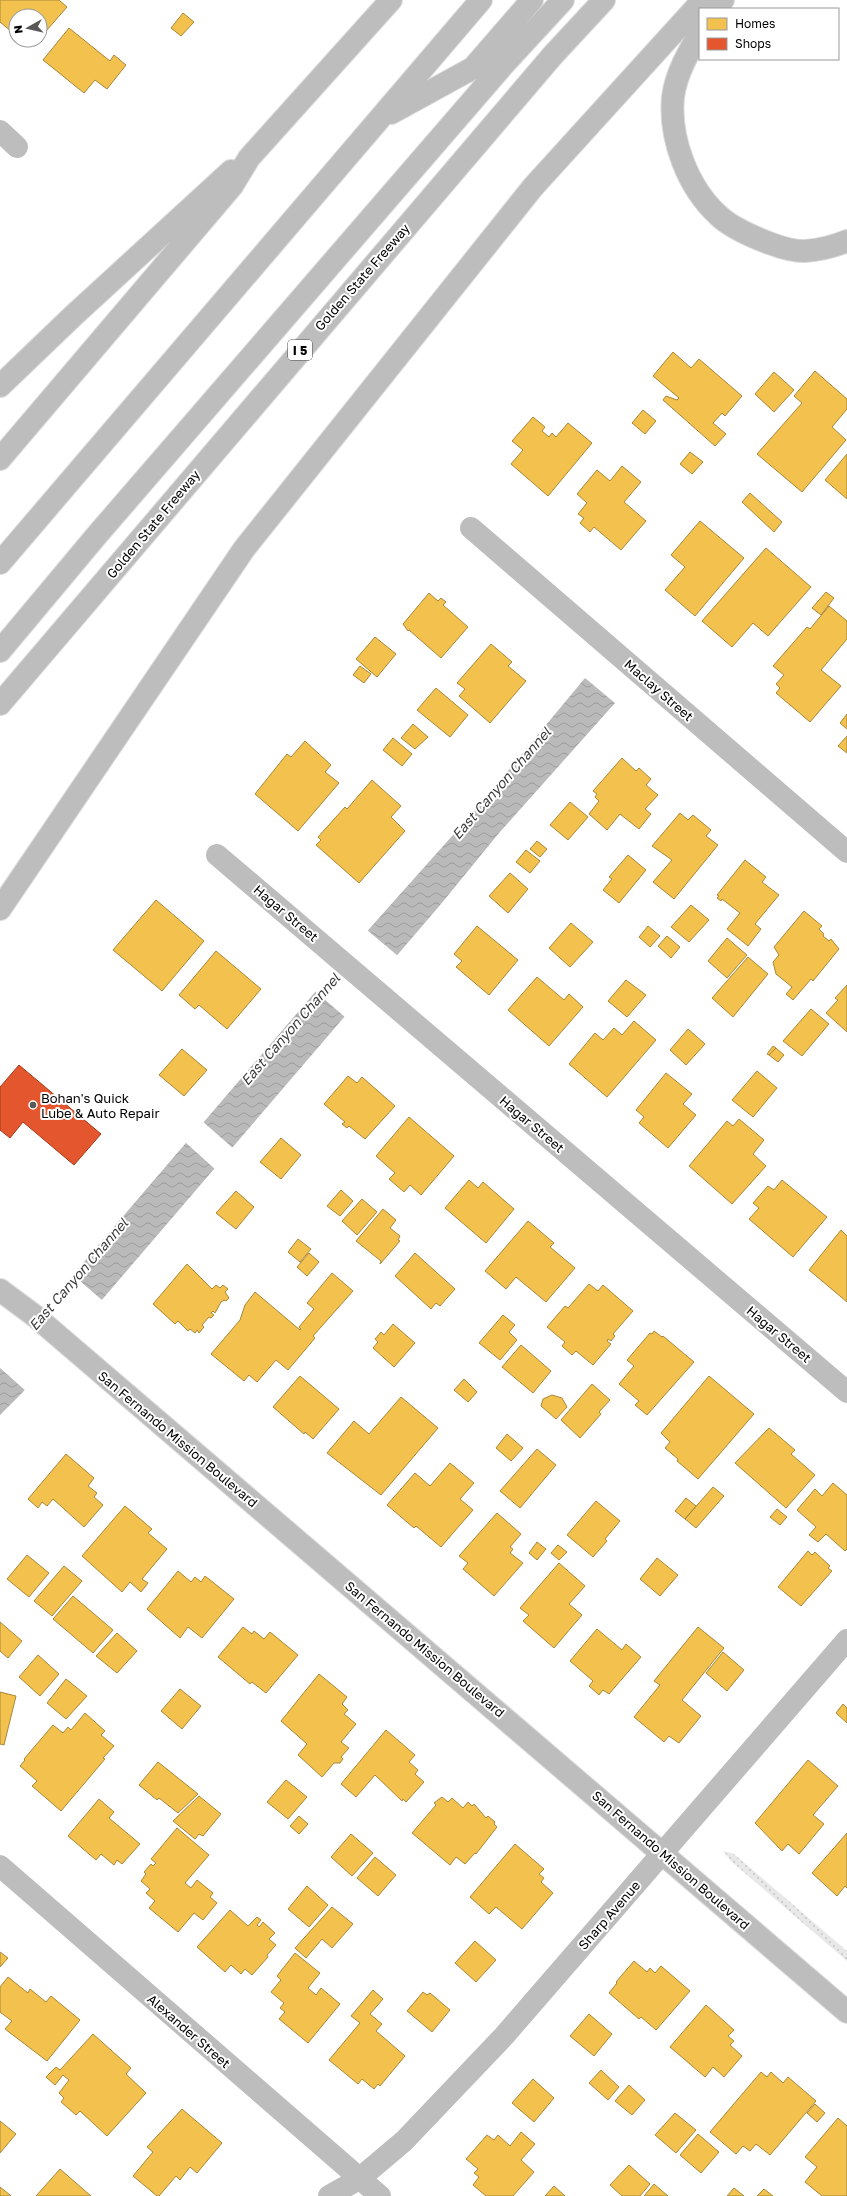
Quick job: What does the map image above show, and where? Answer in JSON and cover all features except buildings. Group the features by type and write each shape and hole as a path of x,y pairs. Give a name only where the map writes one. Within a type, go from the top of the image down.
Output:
{"main road":[{"path":"0,459 232,186 249,158 391,0"},
{"path":"0,563 481,0"},
{"path":"380,119 473,68 532,0"},
{"path":"0,651 98,535 504,64 563,0"},
{"name":"Golden State Freeway","path":"0,704 553,55 604,0"},
{"path":"0,909 244,549 533,187 703,0"},
{"path":"717,8 723,0"},
{"path":"699,35 684,60 673,97 674,128 684,165 698,192 719,216 736,227 770,244 805,251 847,241"},
{"path":"0,131 17,147"},
{"path":"0,386 217,182 249,158"},
{"name":"Maclay Street","path":"470,528 847,852"},
{"name":"Hagar Street","path":"217,856 847,1392"},
{"name":"San Fernando Mission Boulevard","path":"0,1290 35,1316 847,2012"},
{"name":"Sharp Avenue","path":"329,2196 359,2179 404,2141 504,2036 847,1640"},
{"name":"Alexander Street","path":"0,1866 380,2196"}],"shaded area":[{"path":"723,1851 734,1854 847,1951 847,1961 732,1862"}],"water":[{"name":"East Canyon Channel","path":"585,678 615,703 499,833 441,904 23,1392 0,1415 0,1360 370,928 477,808"}],"pier":[{"path":"367,930 398,956 346,1018 315,991"},
{"path":"202,1121 234,1149 216,1170 185,1142"},
{"path":"72,1274 103,1301 26,1391 0,1368 0,1357"}],"place":[{"name":"Bohan's Quick Lube & Auto Repair","path":"33,1105"}]}
